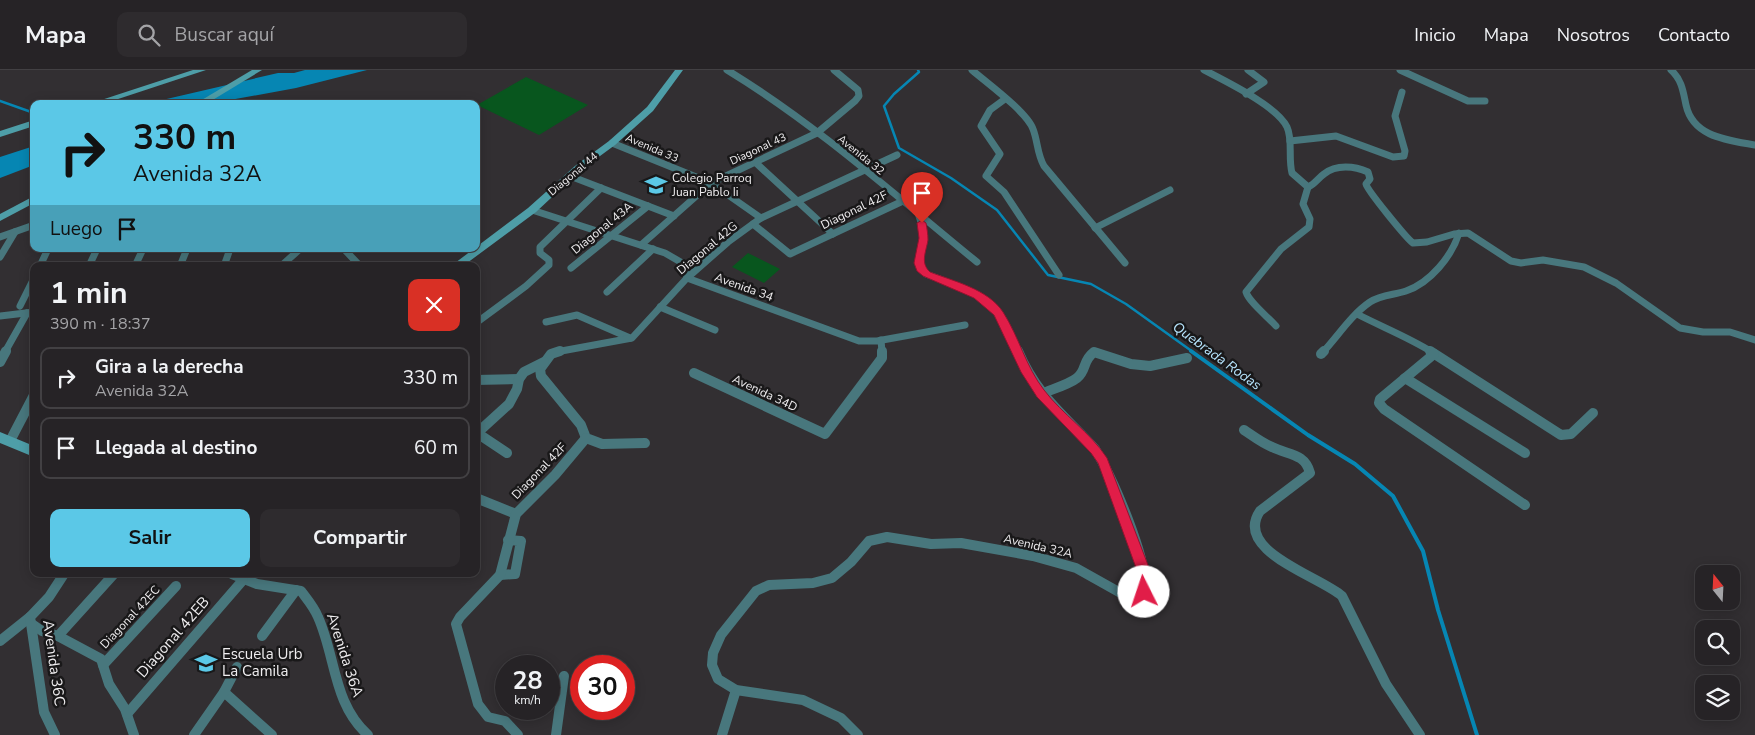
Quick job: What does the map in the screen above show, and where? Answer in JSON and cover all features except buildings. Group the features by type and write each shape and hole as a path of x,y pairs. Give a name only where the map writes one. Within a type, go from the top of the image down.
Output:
{"main road":[{"path":"105,100 202,70"},
{"path":"206,100 258,70"},
{"name":"Diagonal 44","path":"480,248 532,210 570,176 612,143 650,108 678,70"},
{"path":"0,134 30,124"},
{"path":"0,218 30,201"},
{"name":"Diagonal 44","path":"461,262 475,252"},
{"path":"5,439 30,450"}],"street":[{"name":"Avenida 32","path":"728,70 755,87 817,133 977,262"},
{"path":"836,72 847,70"},
{"path":"972,70 1024,115 1033,128 1039,157 1044,166 1125,263"},
{"path":"1204,70 1246,94 1283,120 1290,141 1292,174 1308,187"},
{"path":"1246,94 1264,82 1248,70"},
{"path":"1400,70 1468,101 1485,101"},
{"path":"1671,70 1681,80 1691,121 1714,136 1755,145"},
{"name":"Diagonal 43","path":"641,245 711,183 817,133 855,101 859,96 858,90 836,72"},
{"path":"1290,141 1336,136 1393,157 1404,156 1405,151 1395,116 1402,92"},
{"path":"1005,99 996,104 982,119 981,126 1000,154 995,165 986,173 986,176 1004,192 1059,275"},
{"name":"Avenida 33","path":"612,143 711,183 761,218"},
{"name":"Diagonal 42G","path":"632,338 687,278 728,242 761,218 897,155"},
{"path":"756,163 833,234"},
{"path":"1276,326 1245,294 1266,264 1281,249 1309,227 1310,219 1303,204 1308,187 1318,182 1328,171 1346,168 1364,170 1370,175 1370,179 1366,184 1367,190 1386,210 1409,241 1418,244 1459,233 1472,234 1503,258 1510,261 1521,263 1543,260 1584,267 1616,283 1680,328 1703,332 1716,330 1730,332 1755,340"},
{"path":"570,176 674,216"},
{"path":"480,320 526,286 549,265 550,262 540,253 540,246 601,188"},
{"path":"1095,228 1170,190"},
{"name":"Diagonal 42F","path":"754,224 788,254 903,201"},
{"name":"Diagonal 43A","path":"571,268 648,206"},
{"path":"532,210 654,249 682,261 687,268 687,278"},
{"name":"Avenida 32A","path":"858,735 841,718 803,700 736,690 718,679 712,665 712,653 721,635 756,591 769,585 813,583 832,578 851,562 869,541 887,537 931,544 961,543 1033,556 1076,568 1126,596 1135,596 1144,592 1146,585 1142,565 1103,461 1096,450 1041,394 1026,372 998,313 978,296 926,274 921,269 919,263 923,238 918,213"},
{"path":"0,237 30,226"},
{"path":"0,257 15,232"},
{"path":"1321,354 1357,314 1380,297 1411,289 1428,277 1458,241 1459,233"},
{"path":"607,292 654,249"},
{"path":"285,262 297,252"},
{"path":"347,252 356,262"},
{"name":"Avenida 34","path":"687,278 858,341 881,340 965,325"},
{"path":"20,306 30,286"},
{"path":"660,307 714,330"},
{"path":"0,316 30,312"},
{"path":"0,362 30,312"},
{"path":"546,322 577,314 632,338"},
{"path":"1357,314 1385,329 1413,340 1561,435 1570,434 1593,413"},
{"path":"632,338 563,350 551,354 540,369 541,376 581,425 586,438 602,444 645,443"},
{"name":"Avenida 34D","path":"694,373 825,434 882,358 881,340"},
{"path":"1041,394 1077,378 1083,370 1086,358 1094,352 1131,364 1150,366 1187,358"},
{"path":"1434,354 1380,399 1379,403 1525,505"},
{"path":"480,431 508,404 524,372 544,362"},
{"path":"1405,378 1525,453"},
{"path":"480,380 519,379"},
{"path":"5,439 30,401"},
{"path":"1244,430 1276,449 1300,456 1309,467 1310,473 1272,501 1256,516 1254,535 1262,547 1275,557 1324,582 1337,590 1342,596 1386,684 1420,735"},
{"path":"480,436 507,453"},
{"name":"Diagonal 42F","path":"518,735 505,721 488,717 478,704 456,624 460,617 500,575 515,574 520,541 508,540 516,514 555,475 586,438"},
{"path":"480,500 516,514"},
{"name":"Avenida 36C","path":"55,735 44,712 31,621 62,577"},
{"path":"58,636 111,577"},
{"path":"238,577 275,588 296,590"},
{"name":"Diagonal 42EB","path":"127,714 243,580"},
{"name":"Diagonal 42EC","path":"103,665 176,586"},
{"path":"262,636 296,590"},
{"name":"Avenida 36A","path":"296,590 301,591 318,617 346,706 357,728 368,735"},
{"path":"0,641 31,621 42,630 58,636 101,659 108,684 127,714 134,735"},
{"path":"194,735 224,692 237,667"},
{"path":"556,735 564,676"},
{"path":"722,735 736,690"},
{"path":"224,692 272,735"}],"green space":[{"path":"526,77 588,105 539,135 480,106 480,103"},
{"path":"748,253 780,269 764,283 732,267"}],"water":[{"path":"305,70 367,70 296,88 230,100 162,100 278,73 294,73"},
{"path":"30,147 30,167 0,178 0,157"}],"waterway":[{"name":"Quebrada Rodas","path":"918,70 919,72 894,94 884,106 899,148 951,178 997,210 1048,275 1091,284 1126,304 1193,352"},
{"path":"0,101 30,112"},
{"name":"Quebrada Rodas","path":"1191,351 1308,435 1355,464 1393,496 1423,551 1438,610 1477,735"}],"place":[{"name":"Colegio Parroq Juan Pablo Ii","path":"656,185"},
{"name":"Escuela Urb La Camila","path":"206,663"}],"route":[{"path":"922,223 923,238 919,263 921,269 926,274 956,285 978,296 998,313 1008,329 1026,372 1041,394 1096,450 1103,461 1142,565 1146,585 1144,592"}]}
